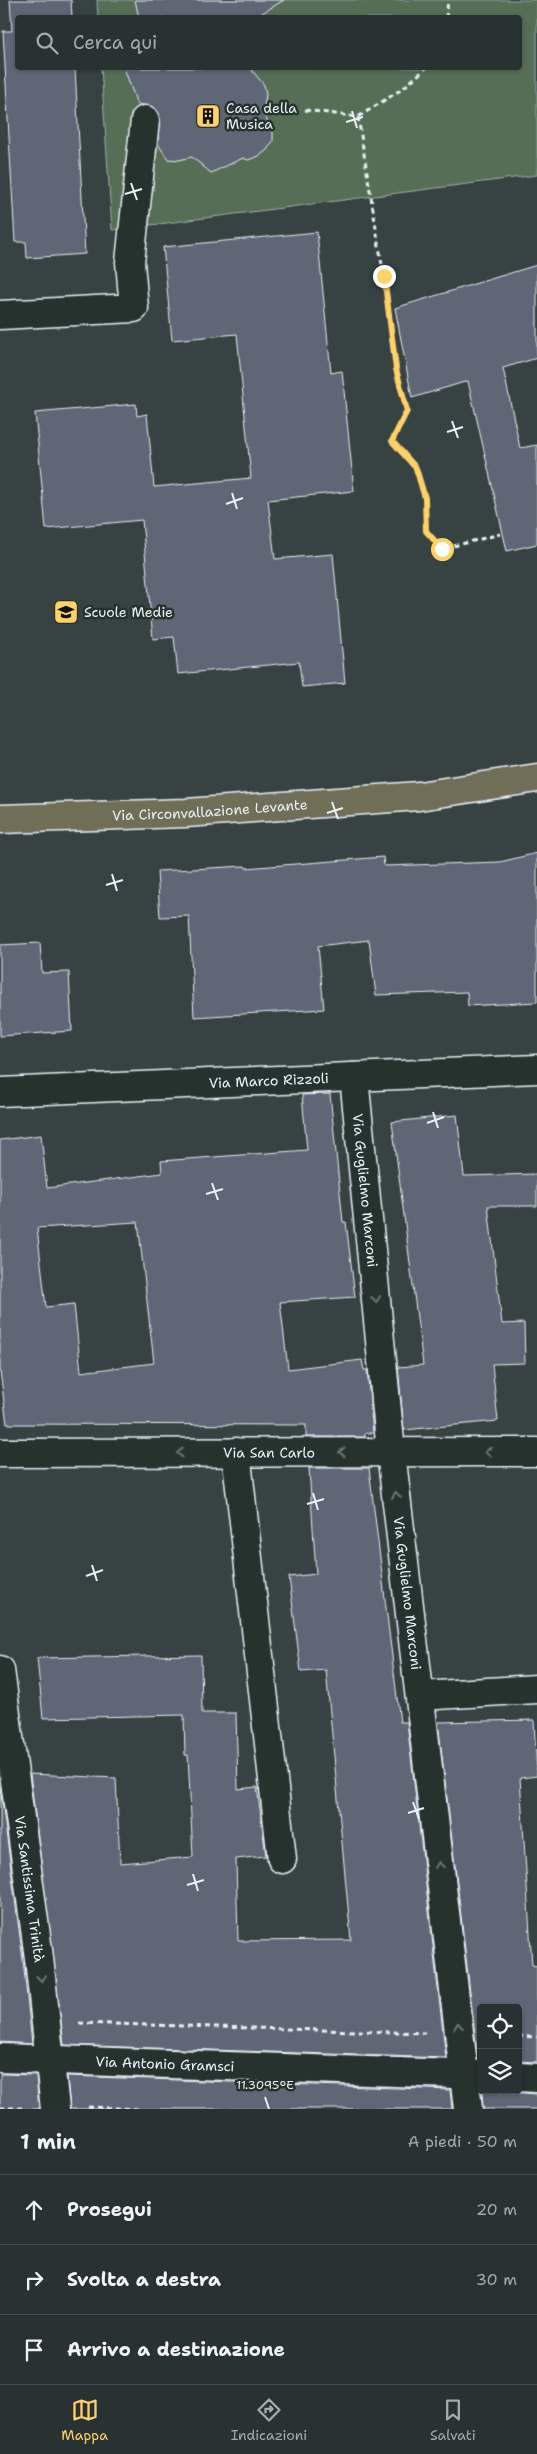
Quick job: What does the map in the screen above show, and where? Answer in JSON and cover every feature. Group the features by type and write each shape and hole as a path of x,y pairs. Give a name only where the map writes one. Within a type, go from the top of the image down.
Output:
{"main road":[{"name":"Via Circonvallazione Levante","path":"0,819 186,813 400,798 494,786 537,778"}],"street":[{"path":"0,315 134,308 130,262 145,120"},
{"name":"Via Marco Rizzoli","path":"0,1092 537,1069"},
{"name":"Via Guglielmo Marconi","path":"354,1077 391,1452 459,2034 472,2075 468,2109"},
{"path":"236,1452 282,1859"},
{"name":"Via San Carlo","path":"0,1454 537,1452"},
{"name":"Via Santissima Trinità","path":"0,1670 46,2022 55,2109"},
{"path":"420,1696 537,1689"},
{"name":"Via Antonio Gramsci","path":"0,2058 472,2075"},
{"path":"522,2077 537,2078"}],"path":[{"path":"446,15 448,0"},
{"path":"305,110 358,117 402,89 424,70"},
{"path":"358,117 384,276 396,369 407,411 392,441 416,468 425,498 426,531 442,549 500,534"},
{"path":"46,2022 459,2034"},
{"path":"522,2036 537,2037"}],"green space":[{"path":"97,0 537,0 537,175 112,230 101,70 522,70 522,15 98,15"}],"building":[{"path":"10,0 71,0 72,15 15,15 15,70 75,70 85,254 27,258 26,242 15,242 3,31 12,31"},
{"path":"135,0 284,0 259,15 138,15"},
{"name":"Casa della Musica","path":"125,70 252,70 264,85 266,94 263,114 273,130 273,141 267,150 259,156 248,160 243,158 211,173 192,157 179,160 168,159 158,144 159,113 154,107 137,104"},
{"path":"317,232 331,373 342,371 354,491 268,500 275,559 333,554 345,683 302,687 299,662 178,674 174,637 153,639 142,520 46,529 35,413 136,404 137,416 147,414 154,487 251,478 237,334 172,340 163,247"},
{"path":"537,265 537,358 503,368 520,448 537,445 537,544 507,551 468,381 412,398 395,308"},
{"path":"537,853 537,1002 468,1006 467,992 376,995 369,940 318,946 324,1009 194,1017 189,916 160,917 157,871 245,866 246,868 383,857 384,866 500,862"},
{"path":"40,943 42,973 69,972 72,1031 0,1036 0,945"},
{"path":"330,1094 343,1222 346,1222 355,1297 280,1302 288,1369 362,1360 364,1370 367,1370 373,1433 365,1433 365,1437 306,1437 306,1425 7,1424 0,1371 0,1140 41,1135 47,1188 162,1173 161,1161 307,1150 302,1095","holes":["138,1222 154,1363 81,1372 74,1304 46,1307 37,1228"]},
{"path":"457,1115 464,1176 537,1174 537,1206 488,1206 502,1324 524,1323 525,1363 492,1364 498,1421 404,1430 398,1367 423,1365 392,1122"},
{"path":"309,1468 369,1468 400,1722 407,1722 446,2058 64,2045 30,1774 116,1778 120,1863 193,1857 188,1755 185,1755 184,1715 43,1718 37,1658 201,1655 202,1713 236,1713 238,1789 257,1787 266,1856 236,1859 238,1941 351,1940 326,1670 301,1672 289,1577 316,1574"},
{"path":"534,1720 537,1776 520,1778 532,1965 537,1966 537,2062 522,2061 522,2004 477,2004 477,2051 438,1722"},
{"path":"0,1786 23,1960 32,2044 0,2042"},
{"path":"0,2074 36,2075 39,2109 0,2109"},
{"path":"67,2076 450,2090 452,2109 70,2109"},
{"path":"482,2094 537,2094 537,2109 483,2109"}],"place":[{"name":"Casa della Musica","path":"208,116"},
{"name":"Scuole Medie","path":"66,612"}],"route":[{"path":"384,276 396,369 407,411 392,441 416,468 425,498 426,531 442,549"}]}
